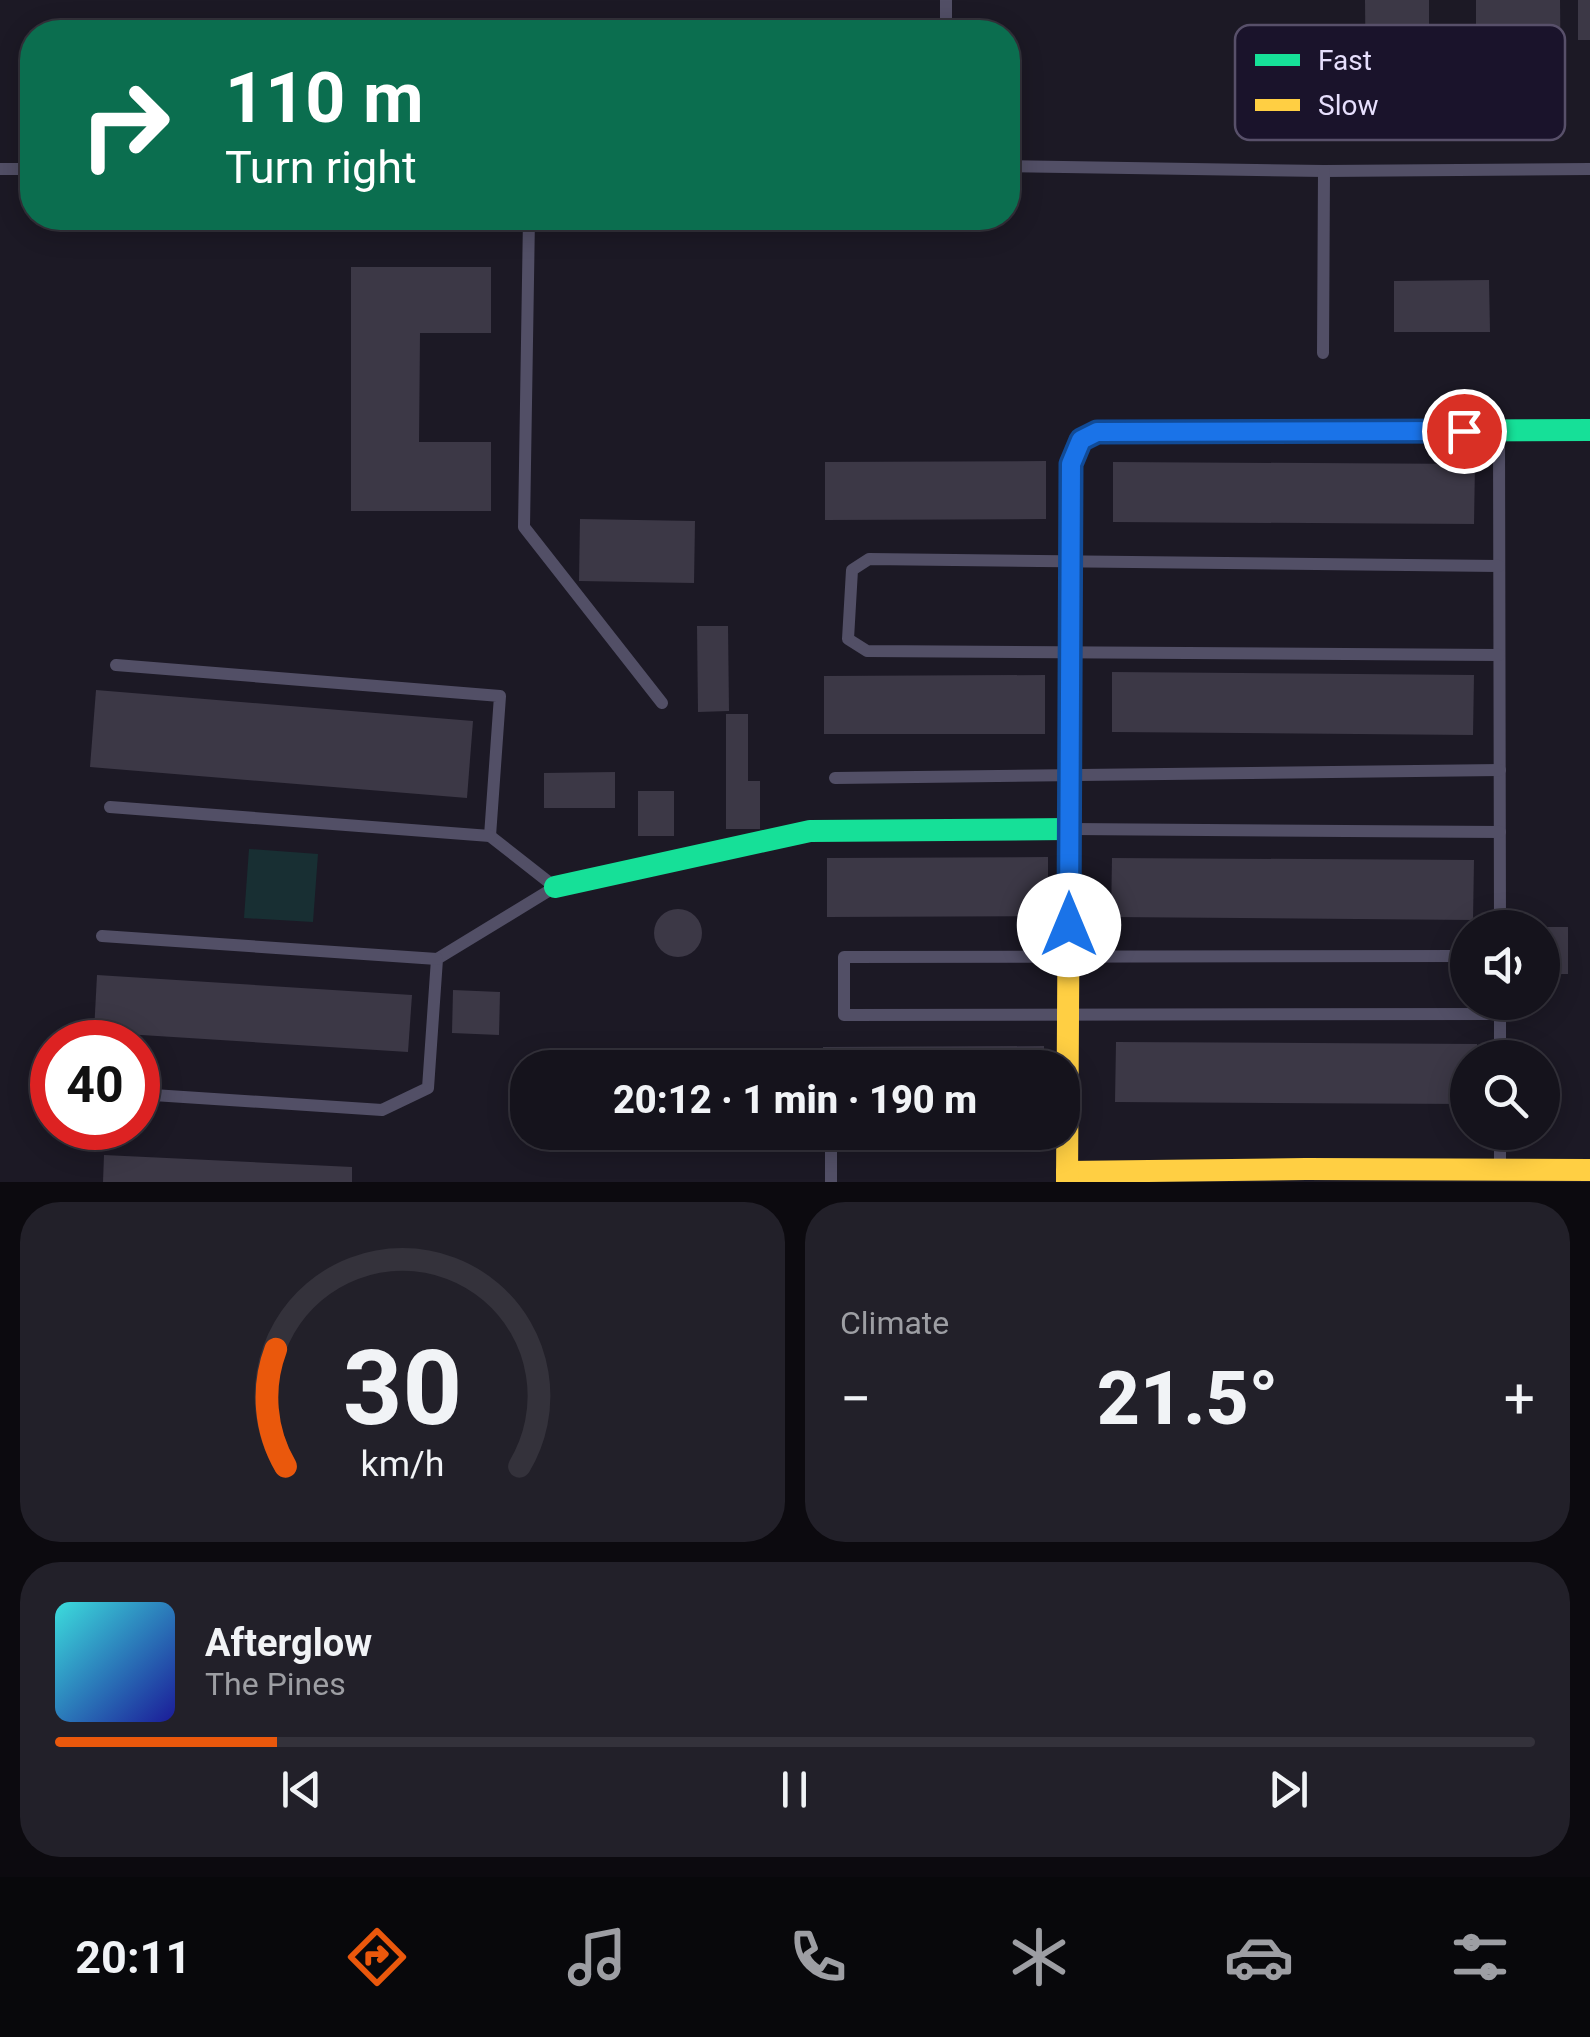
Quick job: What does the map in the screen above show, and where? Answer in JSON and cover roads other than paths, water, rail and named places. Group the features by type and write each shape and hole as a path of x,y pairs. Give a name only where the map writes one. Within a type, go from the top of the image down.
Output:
{"street":[{"path":"1069,1050 1071,464 1081,440 1097,432 1590,430"},
{"path":"555,887 810,831 1069,829"},
{"path":"1068,1150 1068,1177 1590,1170"}],"lane":[{"path":"1020,166 1324,171 1590,169"},
{"path":"1324,171 1324,353"},
{"path":"529,230 524,527 662,703"},
{"path":"1499,430 1500,910"},
{"path":"1499,566 869,559 852,570 848,639 867,651 1499,655"},
{"path":"116,665 500,696 490,836"},
{"path":"835,778 1500,770"},
{"path":"102,936 437,959 555,887 490,836 110,807"},
{"path":"1069,829 1500,832"},
{"path":"1450,956 844,957 844,1015 1450,1009"},
{"path":"160,1095 382,1110 428,1088 437,959"},
{"path":"831,1150 831,1182"},
{"path":"1500,1150 1500,1170"}]}
